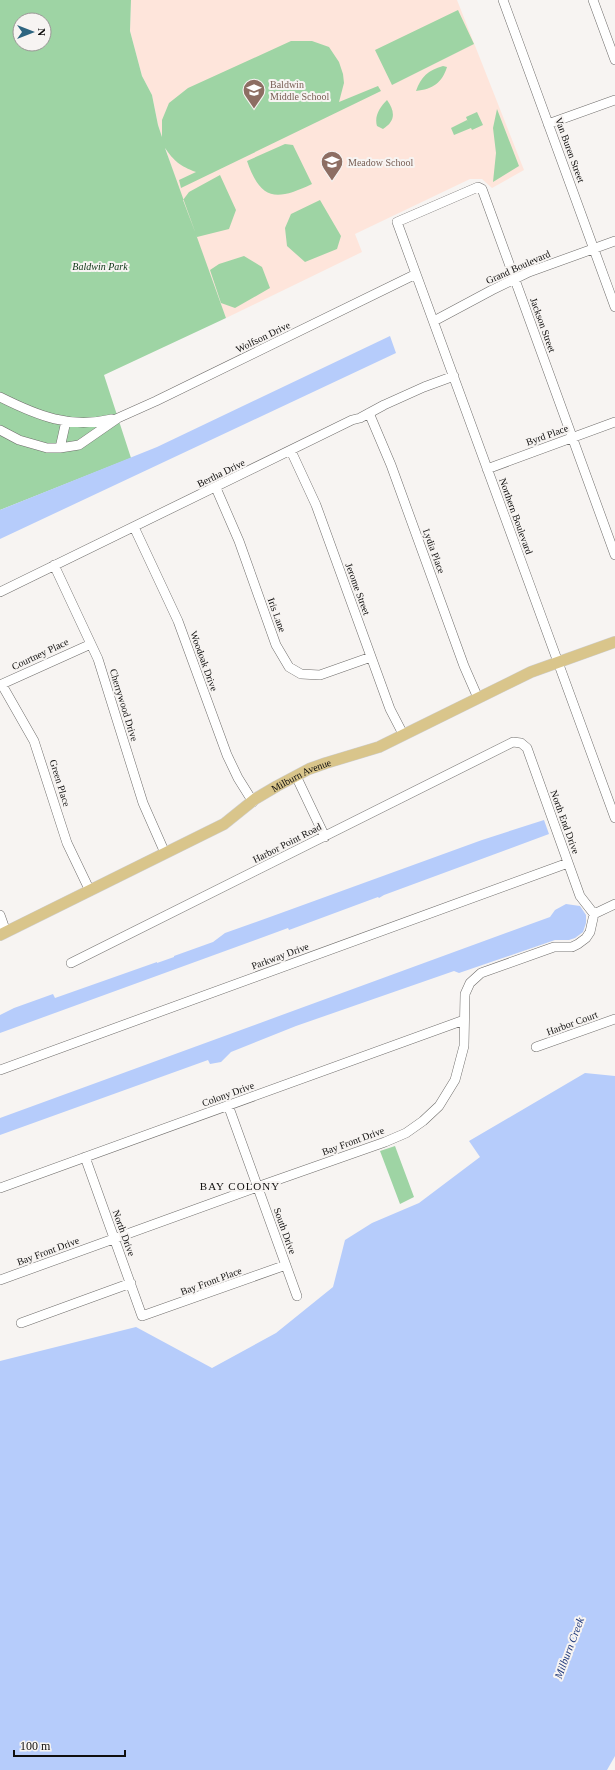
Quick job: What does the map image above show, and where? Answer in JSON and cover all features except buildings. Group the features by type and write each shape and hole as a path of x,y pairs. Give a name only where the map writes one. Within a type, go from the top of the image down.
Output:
{"main road":[{"name":"Milburn Avenue","path":"3,933 224,824 277,786 296,776 326,763 379,747 531,672 615,642"}],"street":[{"name":"Van Buren Street","path":"503,0 615,307"},
{"path":"593,0 615,60"},
{"path":"548,124 615,100"},
{"name":"Jackson Street","path":"397,222 478,187 482,189 615,555"},
{"name":"Northern Boulevard","path":"397,222 615,818"},
{"name":"Grand Boulevard","path":"434,321 529,272 615,241"},
{"name":"Wolfson Drive","path":"0,430 19,440 47,448 60,448 79,445 118,418 163,398 416,274"},
{"name":"Bertha Drive","path":"0,592 369,413 424,387 454,376"},
{"name":"Wolfson Drive","path":"0,397 39,415 66,422 95,423 118,418"},
{"name":"Lydia Place","path":"369,413 391,465 464,666 478,698"},
{"path":"60,448 66,422"},
{"name":"Byrd Place","path":"487,469 615,422"},
{"name":"Jerome Street","path":"291,451 316,505 390,709 403,734"},
{"name":"Iris Lane","path":"216,488 239,541 276,645 289,667 301,674 320,675 371,657"},
{"name":"Woodoak Drive","path":"134,527 178,621 226,755 253,802"},
{"name":"Cherrywood Drive","path":"54,566 103,672 143,803 165,853"},
{"name":"Courtney Place","path":"1,685 91,644"},
{"name":"Green Place","path":"1,685 34,741 67,843 90,891"},
{"name":"Harbor Point Road","path":"71,964 514,742"},
{"name":"North End Drive","path":"514,742 521,743 526,748 580,896 594,914"},
{"path":"296,776 325,837"},
{"name":"Parkway Drive","path":"0,1070 568,863"},
{"path":"594,914 615,904"},
{"name":"Bay Front Drive","path":"0,1280 385,1142 406,1133 423,1121 439,1106 455,1080 464,1046 465,994 474,978 481,973 554,947 572,947 578,944 586,938 590,932 594,914"},
{"path":"0,915 3,933"},
{"name":"Harbor Court","path":"536,1047 615,1019"},
{"name":"Colony Drive","path":"0,1188 464,1020"},
{"name":"South Drive","path":"228,1106 298,1296"},
{"name":"North Drive","path":"85,1158 142,1316"},
{"name":"Bay Front Place","path":"142,1316 286,1265"},
{"path":"21,1323 131,1284"}],"shaded area":[{"path":"131,0 457,0 524,170 492,188 482,179 470,179 355,234 362,252 226,318 179,190 158,125 152,95 142,76 130,31"}],"green space":[{"name":"Baldwin Park","path":"0,0 131,0 130,31 142,76 152,95 162,137 162,120 169,103 188,88 291,41 312,41 329,47 339,62 343,74 344,83 339,102 378,86 381,91 181,188 179,180 196,172 178,163 165,148 226,318 104,375 131,458 0,510"},
{"path":"458,10 474,44 392,85 375,50"},
{"path":"443,66 447,67 445,73 436,84 427,89 416,91 420,82 429,72"},
{"path":"387,100 392,108 393,116 390,123 383,129 377,126 376,119 380,109"},
{"path":"497,109 519,166 493,182 496,153 493,128"},
{"path":"477,112 483,125 454,135 451,128 467,120 468,122 466,117"},
{"path":"285,144 293,145 312,184 289,193 279,195 271,194 258,184 247,161"},
{"path":"220,175 236,210 229,229 197,237 183,200 189,192"},
{"path":"320,200 341,236 337,249 305,262 287,246 285,228 291,214"},
{"path":"244,256 262,267 270,288 235,308 221,303 210,270 219,264"},
{"path":"395,1146 414,1197 400,1204 380,1151"}],"water":[{"path":"390,336 396,353 0,539 0,510 157,447"},
{"path":"544,820 549,834 379,898 378,897 289,930 288,928 0,1033 0,1015 14,1008 53,994 55,998 174,957 213,942 225,933 482,840"},
{"path":"566,904 580,906 586,915 586,923 583,932 575,938 569,940 555,940 459,973 454,971 296,1026 231,1052 221,1062 210,1064 208,1060 0,1135 0,1118 550,917 555,910"},
{"name":"Milburn Creek","path":"585,1073 615,1076 615,1756 607,1770 0,1770 0,1361 136,1327 212,1368 276,1333 333,1287 345,1240 372,1223 419,1203 480,1157 469,1141"}],"place":[{"name":"Baldwin Middle School","path":"254,110"},
{"name":"Meadow School","path":"332,182"}],"district":[{"name":"BAY COLONY","path":"240,1186"}]}
